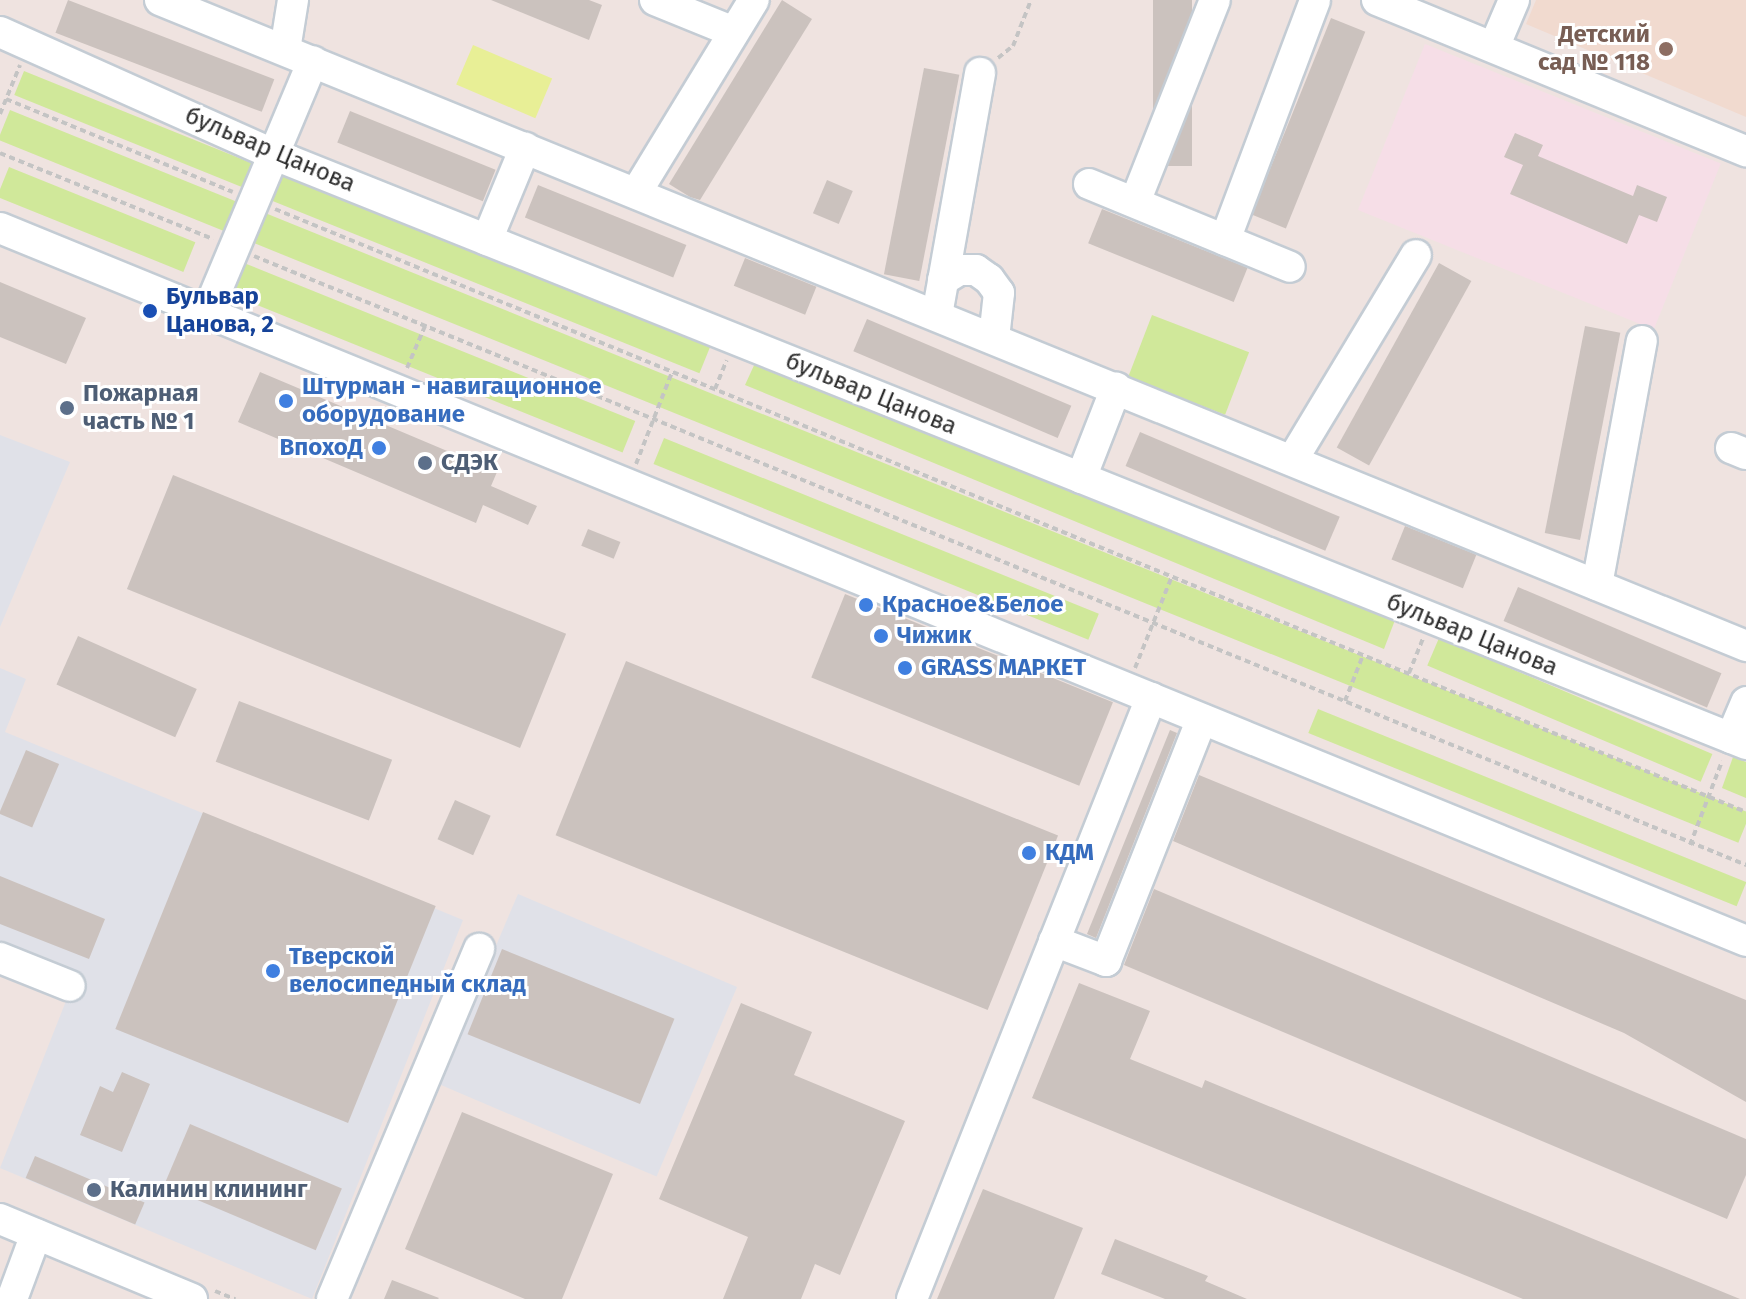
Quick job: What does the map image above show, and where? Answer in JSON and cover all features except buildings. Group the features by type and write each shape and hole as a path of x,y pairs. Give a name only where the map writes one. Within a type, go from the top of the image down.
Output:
{"street":[{"path":"160,0 1746,646"},
{"path":"285,50 293,0"},
{"path":"655,0 734,32"},
{"path":"636,193 754,0"},
{"path":"1135,202 1215,0"},
{"path":"1225,240 1315,0"},
{"path":"1379,0 1432,10 1494,47 1746,151"},
{"path":"1494,47 1514,0"},
{"name":"бульвар Цанова","path":"0,32 275,155 1736,740"},
{"path":"207,313 313,61"},
{"path":"937,315 980,73"},
{"path":"487,240 525,148"},
{"path":"1089,184 1290,267"},
{"path":"0,228 1140,690 1202,719 1746,941"},
{"path":"1293,459 1416,255"},
{"path":"943,280 959,270 976,270 989,279 999,293 994,338"},
{"path":"1597,585 1642,341"},
{"path":"1081,478 1116,388"},
{"path":"912,1299 1054,941 1140,690"},
{"path":"1736,740 1746,702"},
{"path":"1054,941 1106,961 1202,719"},
{"path":"332,1299 479,949"},
{"path":"0,958 70,986"},
{"path":"0,1219 192,1299"},
{"path":"12,1299 36,1234"}],"path":[{"path":"980,73 1013,46 1031,0"},
{"path":"0,114 22,62"},
{"path":"6,99 1746,812"},
{"path":"0,153 1746,865"},
{"path":"398,391 425,326"},
{"path":"628,484 672,372"},
{"path":"1140,690 1153,623 1172,576"},
{"path":"1409,673 1432,618"},
{"path":"1344,702 1363,655"},
{"path":"1690,844 1736,740"}],"shaded area":[{"name":"Детский сад № 118","path":"1536,0 1746,0 1746,117 1526,24"},
{"path":"1425,44 1721,163 1654,329 1358,210"},
{"path":"0,435 70,462 0,627"},
{"path":"0,668 26,679 5,732 463,920 312,1299 0,1168 66,1001 0,974"},
{"path":"518,894 737,987 657,1177 438,1084"}],"green space":[{"path":"473,45 552,79 535,118 456,85"},
{"path":"24,71 254,164 244,188 14,95"},
{"path":"10,110 1746,811 1746,824 1738,843 0,140"},
{"path":"9,167 195,242 183,272 0,198 0,189"},
{"path":"281,173 710,346 699,373 270,200"},
{"path":"244,263 635,421 623,453 231,295"},
{"path":"1152,315 1249,352 1225,415 1128,378"},
{"path":"756,361 1395,620 1384,649 745,385"},
{"path":"664,438 1099,614 1088,640 654,464"},
{"path":"1439,638 1712,754 1701,782 1427,666"},
{"path":"1318,709 1746,882 1737,906 1308,733"},
{"path":"1733,757 1746,762 1746,798 1722,788"}],"place":[{"name":"Детский сад № 118","path":"1666,49"},
{"name":"Бульвар Цанова, 2","path":"150,311"},
{"name":"Штурман - навигационное оборудование","path":"286,401"},
{"name":"Пожарная часть № 1","path":"67,408"},
{"name":"ВпохоД","path":"379,448"},
{"name":"СДЭК","path":"425,463"},
{"name":"Красное&Белое","path":"866,605"},
{"name":"Чижик","path":"881,636"},
{"name":"GRASS МАРКЕТ","path":"905,668"},
{"name":"КДМ","path":"1029,853"},
{"name":"Тверской велосипедный склад","path":"273,971"},
{"name":"Калинин клининг","path":"94,1190"}]}
